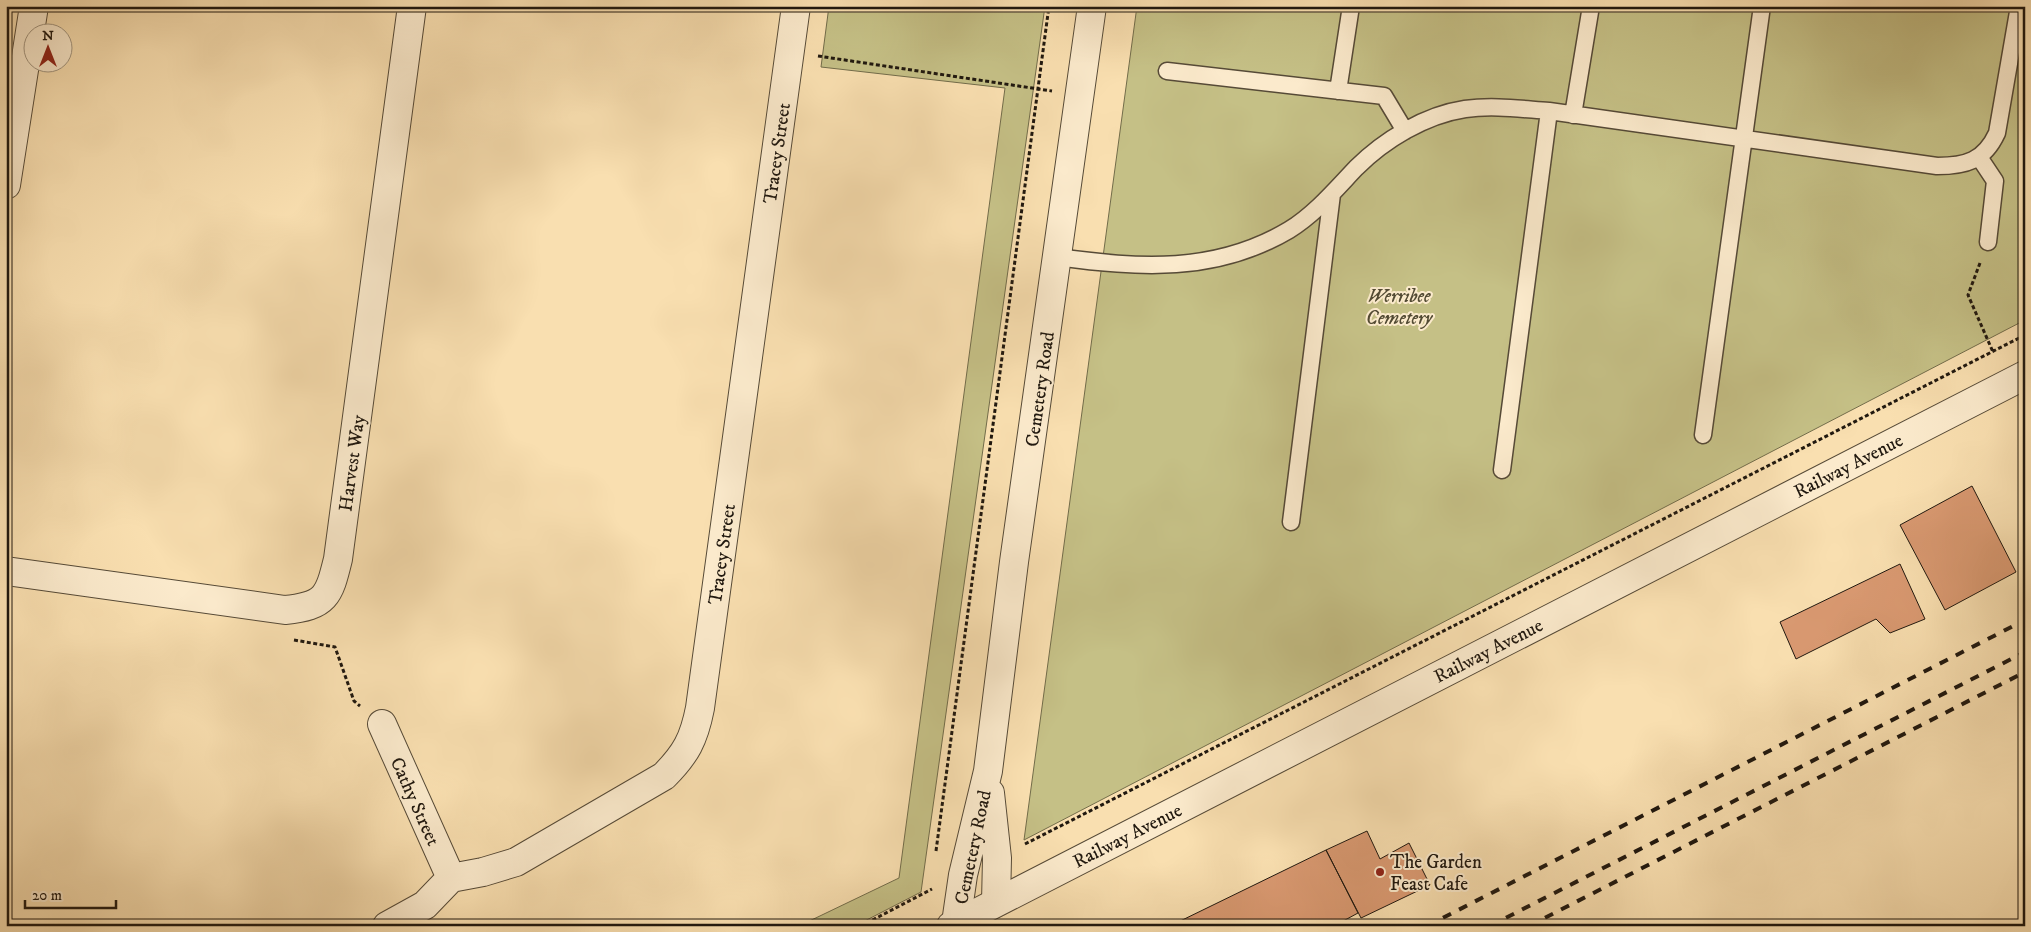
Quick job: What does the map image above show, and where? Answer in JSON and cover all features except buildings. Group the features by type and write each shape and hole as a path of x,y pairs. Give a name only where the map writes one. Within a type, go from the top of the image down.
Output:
{"street":[{"path":"6,185 34,6"},
{"name":"Harvest Way","path":"6,571 285,610 309,607 327,595 332,584 338,558 412,6"},
{"name":"Tracey Street","path":"451,878 483,872 516,862 664,776 677,763 692,739 700,708 796,6"},
{"name":"Cemetery Road","path":"954,924 963,875 988,771 1013,570 1092,6"},
{"name":"Railway Avenue","path":"954,924 2025,375"},
{"name":"Cathy Street","path":"382,724 451,878"},
{"name":"Cemetery Road","path":"988,771 997,858 996,902"},
{"path":"387,926 425,905 451,878"}],"lane":[{"path":"1338,91 1351,6"},
{"path":"1574,115 1591,6"},
{"path":"1703,434 1762,6"},
{"path":"1057,257 1143,266 1179,265 1217,259 1255,247 1291,229 1332,194 1358,166 1405,131 1433,119 1464,110 1490,108 1549,111 1937,166 1967,163 1979,157 1991,146 2000,122 2019,6"},
{"path":"1168,71 1384,96 1405,131"},
{"path":"1502,470 1549,111"},
{"path":"1979,157 1995,182 1988,242"},
{"path":"1292,522 1332,194"}],"path":[{"path":"935,860 1049,6"},
{"path":"790,52 1080,95"},
{"path":"1988,242 1968,295 1993,352"},
{"path":"997,858 2025,335"},
{"path":"289,639 335,647 354,701 382,724"},
{"path":"861,926 963,875"},
{"path":"931,890 932,880"}],"green space":[{"path":"829,6 1045,6 921,892 855,926 799,926 899,878 1005,88 821,67"},
{"name":"Werribee Cemetery","path":"1137,6 2025,6 2025,320 1024,840"}],"railway":[{"path":"1427,926 2025,620"},
{"path":"1490,926 2025,652"},
{"path":"1529,926 2025,672"}],"place":[{"name":"The Garden Feast Cafe","path":"1380,872"}]}
